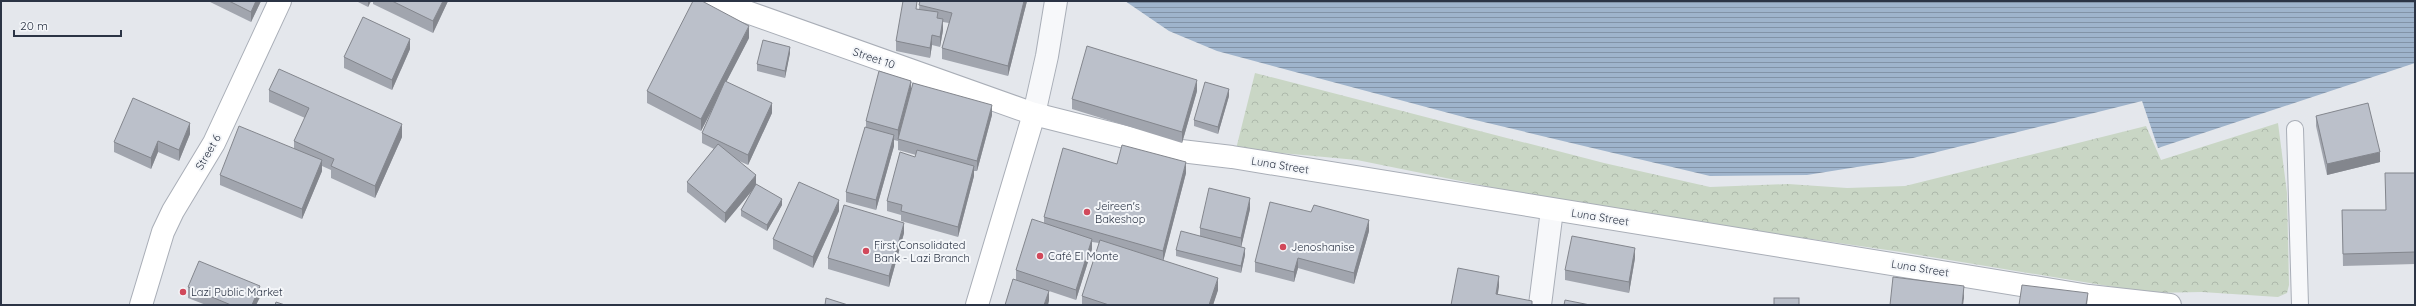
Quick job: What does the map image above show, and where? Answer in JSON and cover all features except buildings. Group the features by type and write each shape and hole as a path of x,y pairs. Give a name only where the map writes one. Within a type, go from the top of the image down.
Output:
{"street":[{"name":"Street 6","path":"141,305 163,232 173,211 214,143 280,1"},
{"name":"Street 10","path":"716,1 1034,114"},
{"path":"977,305 1034,114 1047,56 1056,1"},
{"name":"Luna Street","path":"1034,114 1132,141 1181,151 1232,157 2089,296 2170,305"},
{"path":"1540,305 1552,210"}],"lane":[{"path":"2296,129 2300,305"}],"green space":[{"path":"1255,73 1604,163 1710,187 1788,184 1847,188 1905,186 2146,126 2161,160 2278,123 2287,193 2289,285 2287,293 2278,297 2202,292 2150,293 1901,252 1658,217 1544,198 1357,160 1236,149"}],"water":[{"path":"1125,1 2415,1 2415,63 2158,148 2142,101 1913,158 1807,175 1710,176 1471,119 1217,51 1169,31"}],"place":[{"name":"Jeireen's Bakeshop","path":"1087,212"},
{"name":"Jenoshanise","path":"1283,247"},
{"name":"First Consolidated Bank - Lazi Branch","path":"866,251"},
{"name":"Café El Monte","path":"1040,256"},
{"name":"Lazi Public Market","path":"183,292"}]}
